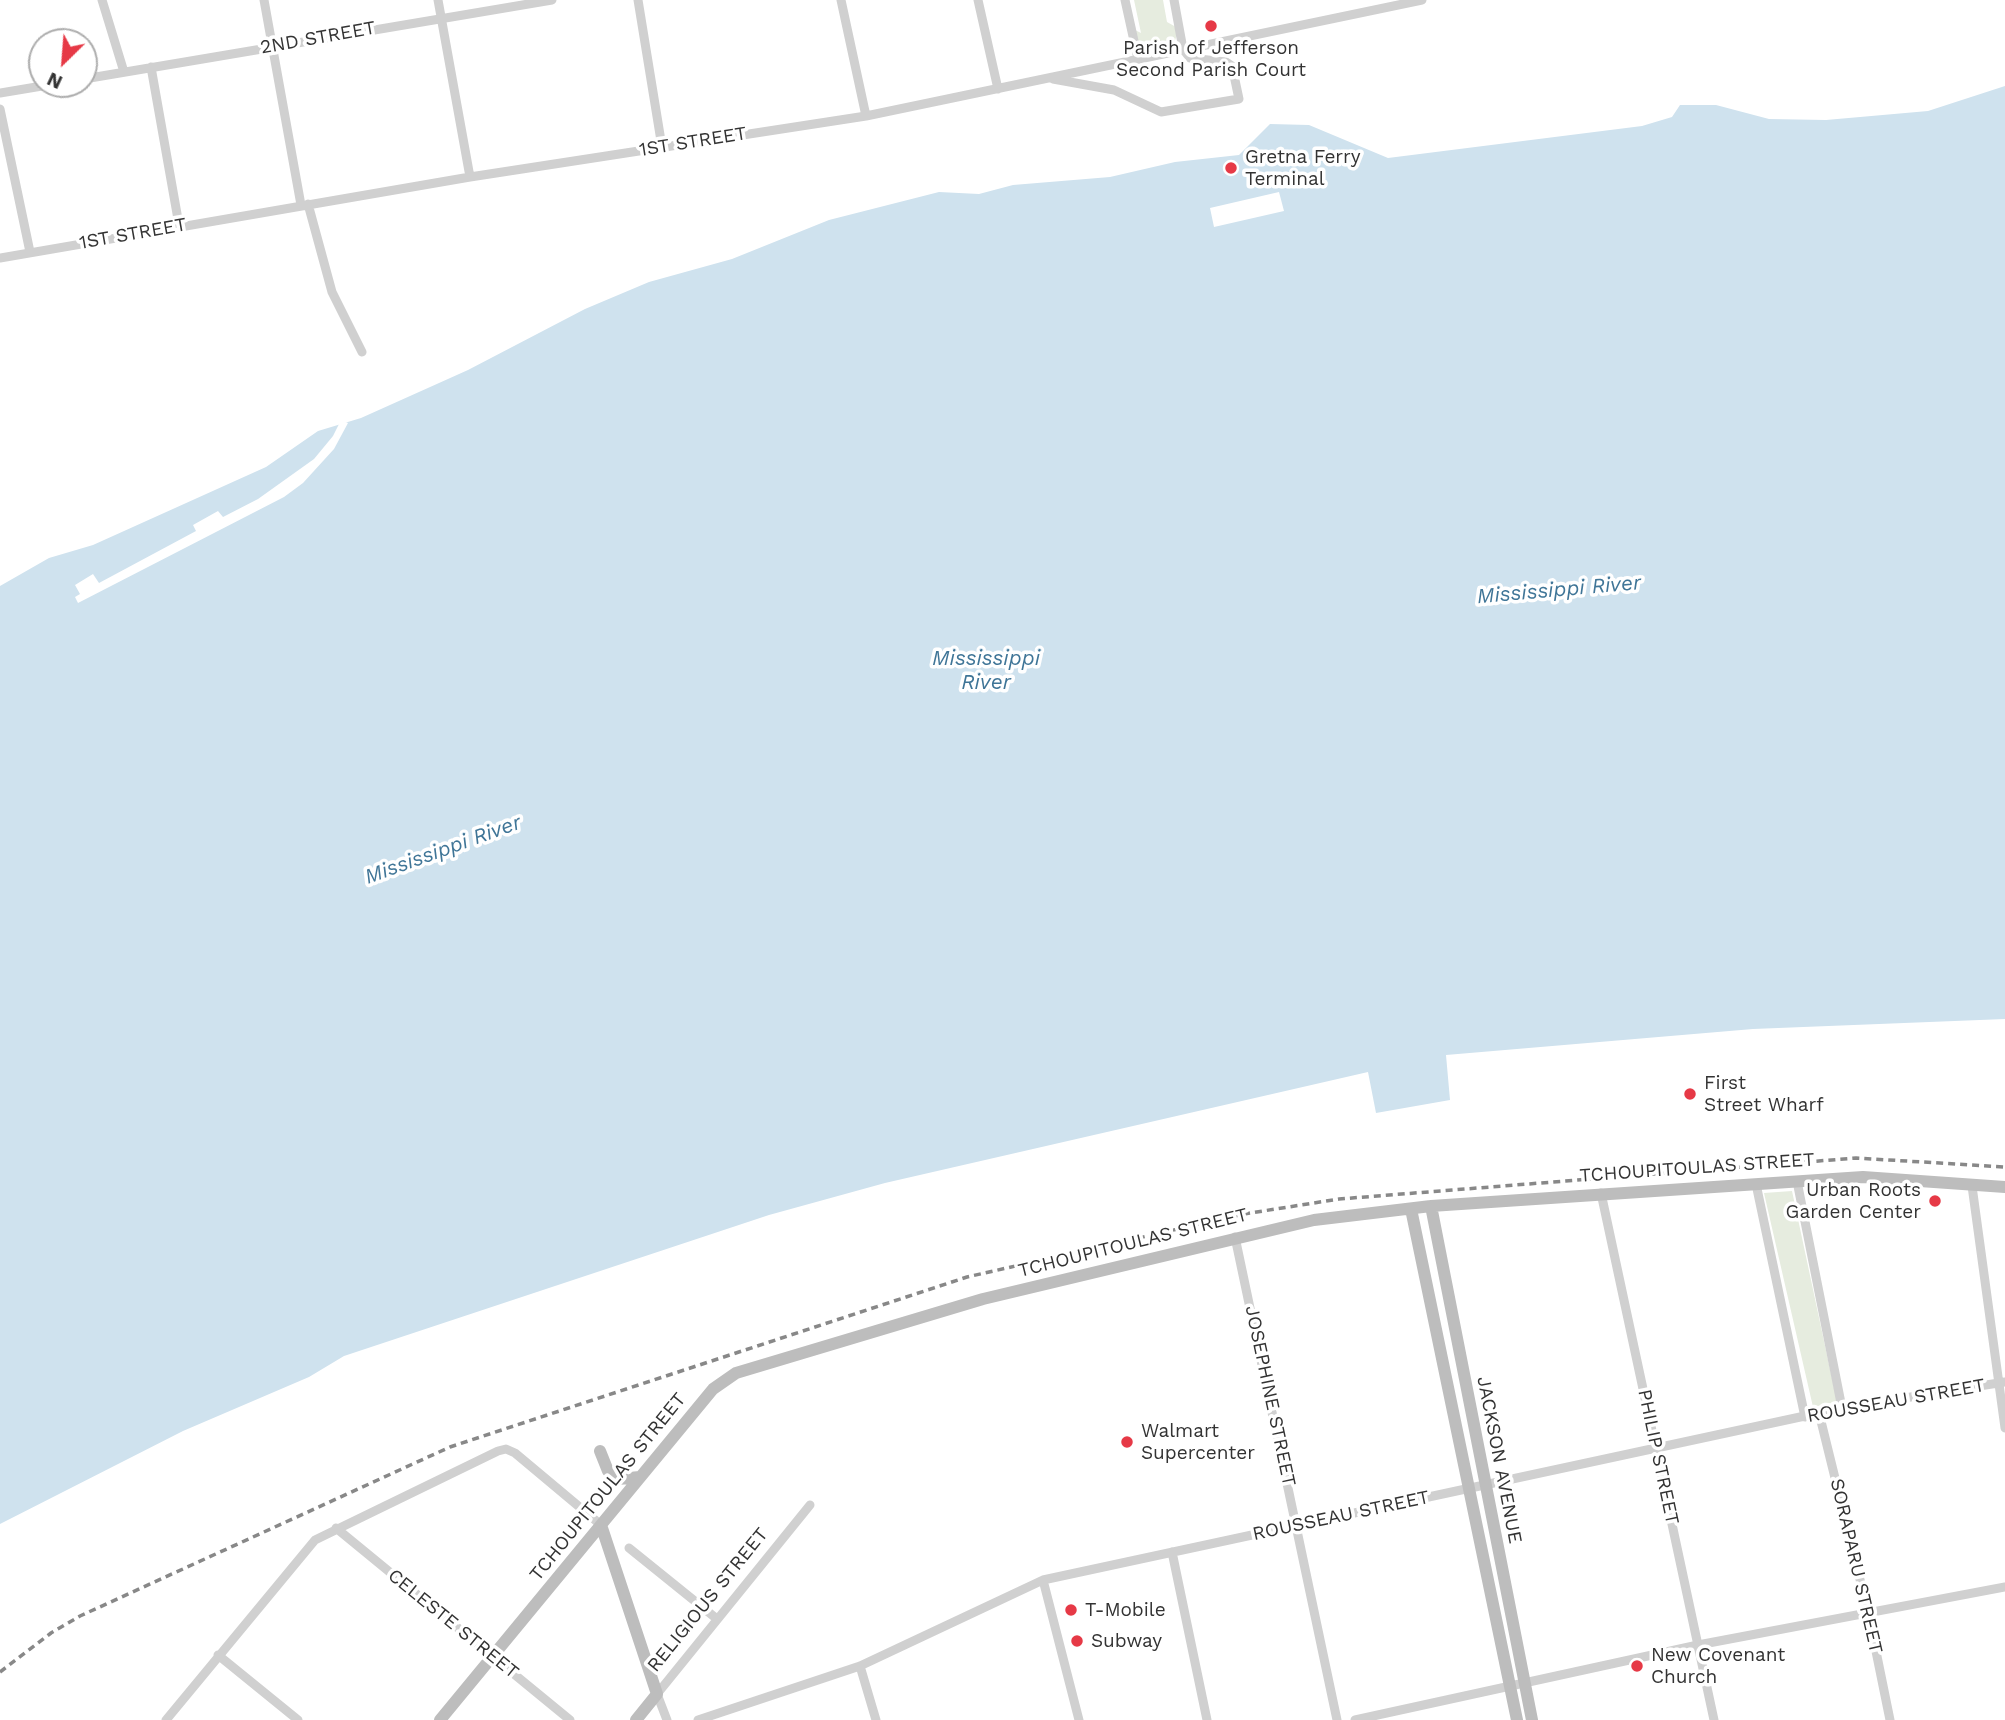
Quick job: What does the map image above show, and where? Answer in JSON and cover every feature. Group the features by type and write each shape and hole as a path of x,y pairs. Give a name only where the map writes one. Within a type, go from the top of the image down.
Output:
{"street":[{"path":"102,0 124,72"},
{"path":"264,0 305,204 332,292 362,352"},
{"path":"438,0 470,177"},
{"name":"2ND STREET","path":"98,77 552,0"},
{"path":"638,0 662,147"},
{"path":"841,0 866,116"},
{"path":"978,0 998,89"},
{"path":"1125,0 1138,59"},
{"path":"1048,78 1114,90 1161,112 1239,99 1232,66 1226,62 1190,58 1184,49 1174,0"},
{"name":"1ST STREET","path":"0,258 305,204 866,116 1382,5 1422,0"},
{"path":"151,67 179,225"},
{"path":"0,93 28,88"},
{"path":"0,109 30,252"},
{"name":"TCHOUPITOULAS STREET","path":"440,1720 713,1389 730,1375 983,1299 1314,1220 1431,1206 1863,1177 2005,1187"},
{"path":"1797,1181 1842,1408"},
{"path":"1756,1184 1805,1417"},
{"path":"1972,1186 2002,1382 2005,1428"},
{"name":"PHILIP STREET","path":"1601,1193 1714,1720"},
{"name":"JACKSON AVENUE","path":"1431,1206 1483,1485 1532,1720"},
{"name":"JACKSON AVENUE","path":"1411,1209 1517,1720"},
{"name":"JOSEPHINE STREET","path":"1235,1237 1337,1720"},
{"name":"ROUSSEAU STREET","path":"698,1720 860,1665 1044,1580 1842,1408 2002,1382"},
{"name":"SORAPARU STREET","path":"1819,1413 1868,1612 1890,1720"},
{"path":"166,1720 314,1540 506,1449 515,1453 601,1525 667,1720"},
{"path":"600,1451 608,1471 618,1479 640,1477"},
{"name":"RELIGIOUS STREET","path":"636,1720 810,1505"},
{"name":"CELESTE STREET","path":"336,1528 570,1720"},
{"path":"629,1548 717,1619"},
{"path":"1171,1552 1207,1720"},
{"path":"1044,1580 1079,1720"},
{"path":"1355,1720 1698,1645 2005,1587"},
{"path":"218,1655 298,1720"},
{"path":"860,1665 876,1720"}],"shaded area":[{"path":"1134,0 1163,0 1167,22 1176,27 1176,35 1170,46 1159,49 1139,43 1133,29 1141,33"},
{"path":"1792,1191 1837,1402 1813,1407 1764,1193"}],"water":[{"name":"Mississippi River","path":"2005,86 2005,1019 1753,1029 1446,1055 1450,1100 1376,1113 1368,1072 885,1183 769,1215 344,1356 309,1377 183,1431 0,1524 0,586 49,558 93,545 266,467 318,431 361,418 468,370 585,309 649,282 732,259 829,220 939,192 979,194 1013,185 1110,177 1175,162 1239,155 1270,124 1309,125 1388,158 1642,126 1672,117 1680,105 1716,105 1769,119 1826,120 1928,111"}],"pier":[{"path":"1279,192 1284,211 1214,227 1210,208"},
{"path":"341,420 348,423 334,449 303,483 284,497 78,603 75,597 80,594 75,585 93,574 99,583 196,531 193,525 218,511 223,517 258,499 314,459 333,436"}],"railway":[{"path":"0,1672 51,1633 80,1616 450,1447 967,1277 1244,1214 1339,1199 1856,1158 2005,1167"}],"place":[{"name":"Parish of Jefferson Second Parish Court","path":"1211,26"},
{"name":"Gretna Ferry Terminal","path":"1231,168"},
{"name":"First Street Wharf","path":"1690,1094"},
{"name":"Urban Roots Garden Center","path":"1935,1201"},
{"name":"Walmart Supercenter","path":"1127,1442"},
{"name":"T-Mobile","path":"1071,1610"},
{"name":"Subway","path":"1077,1641"},
{"name":"New Covenant Church","path":"1637,1666"}]}
